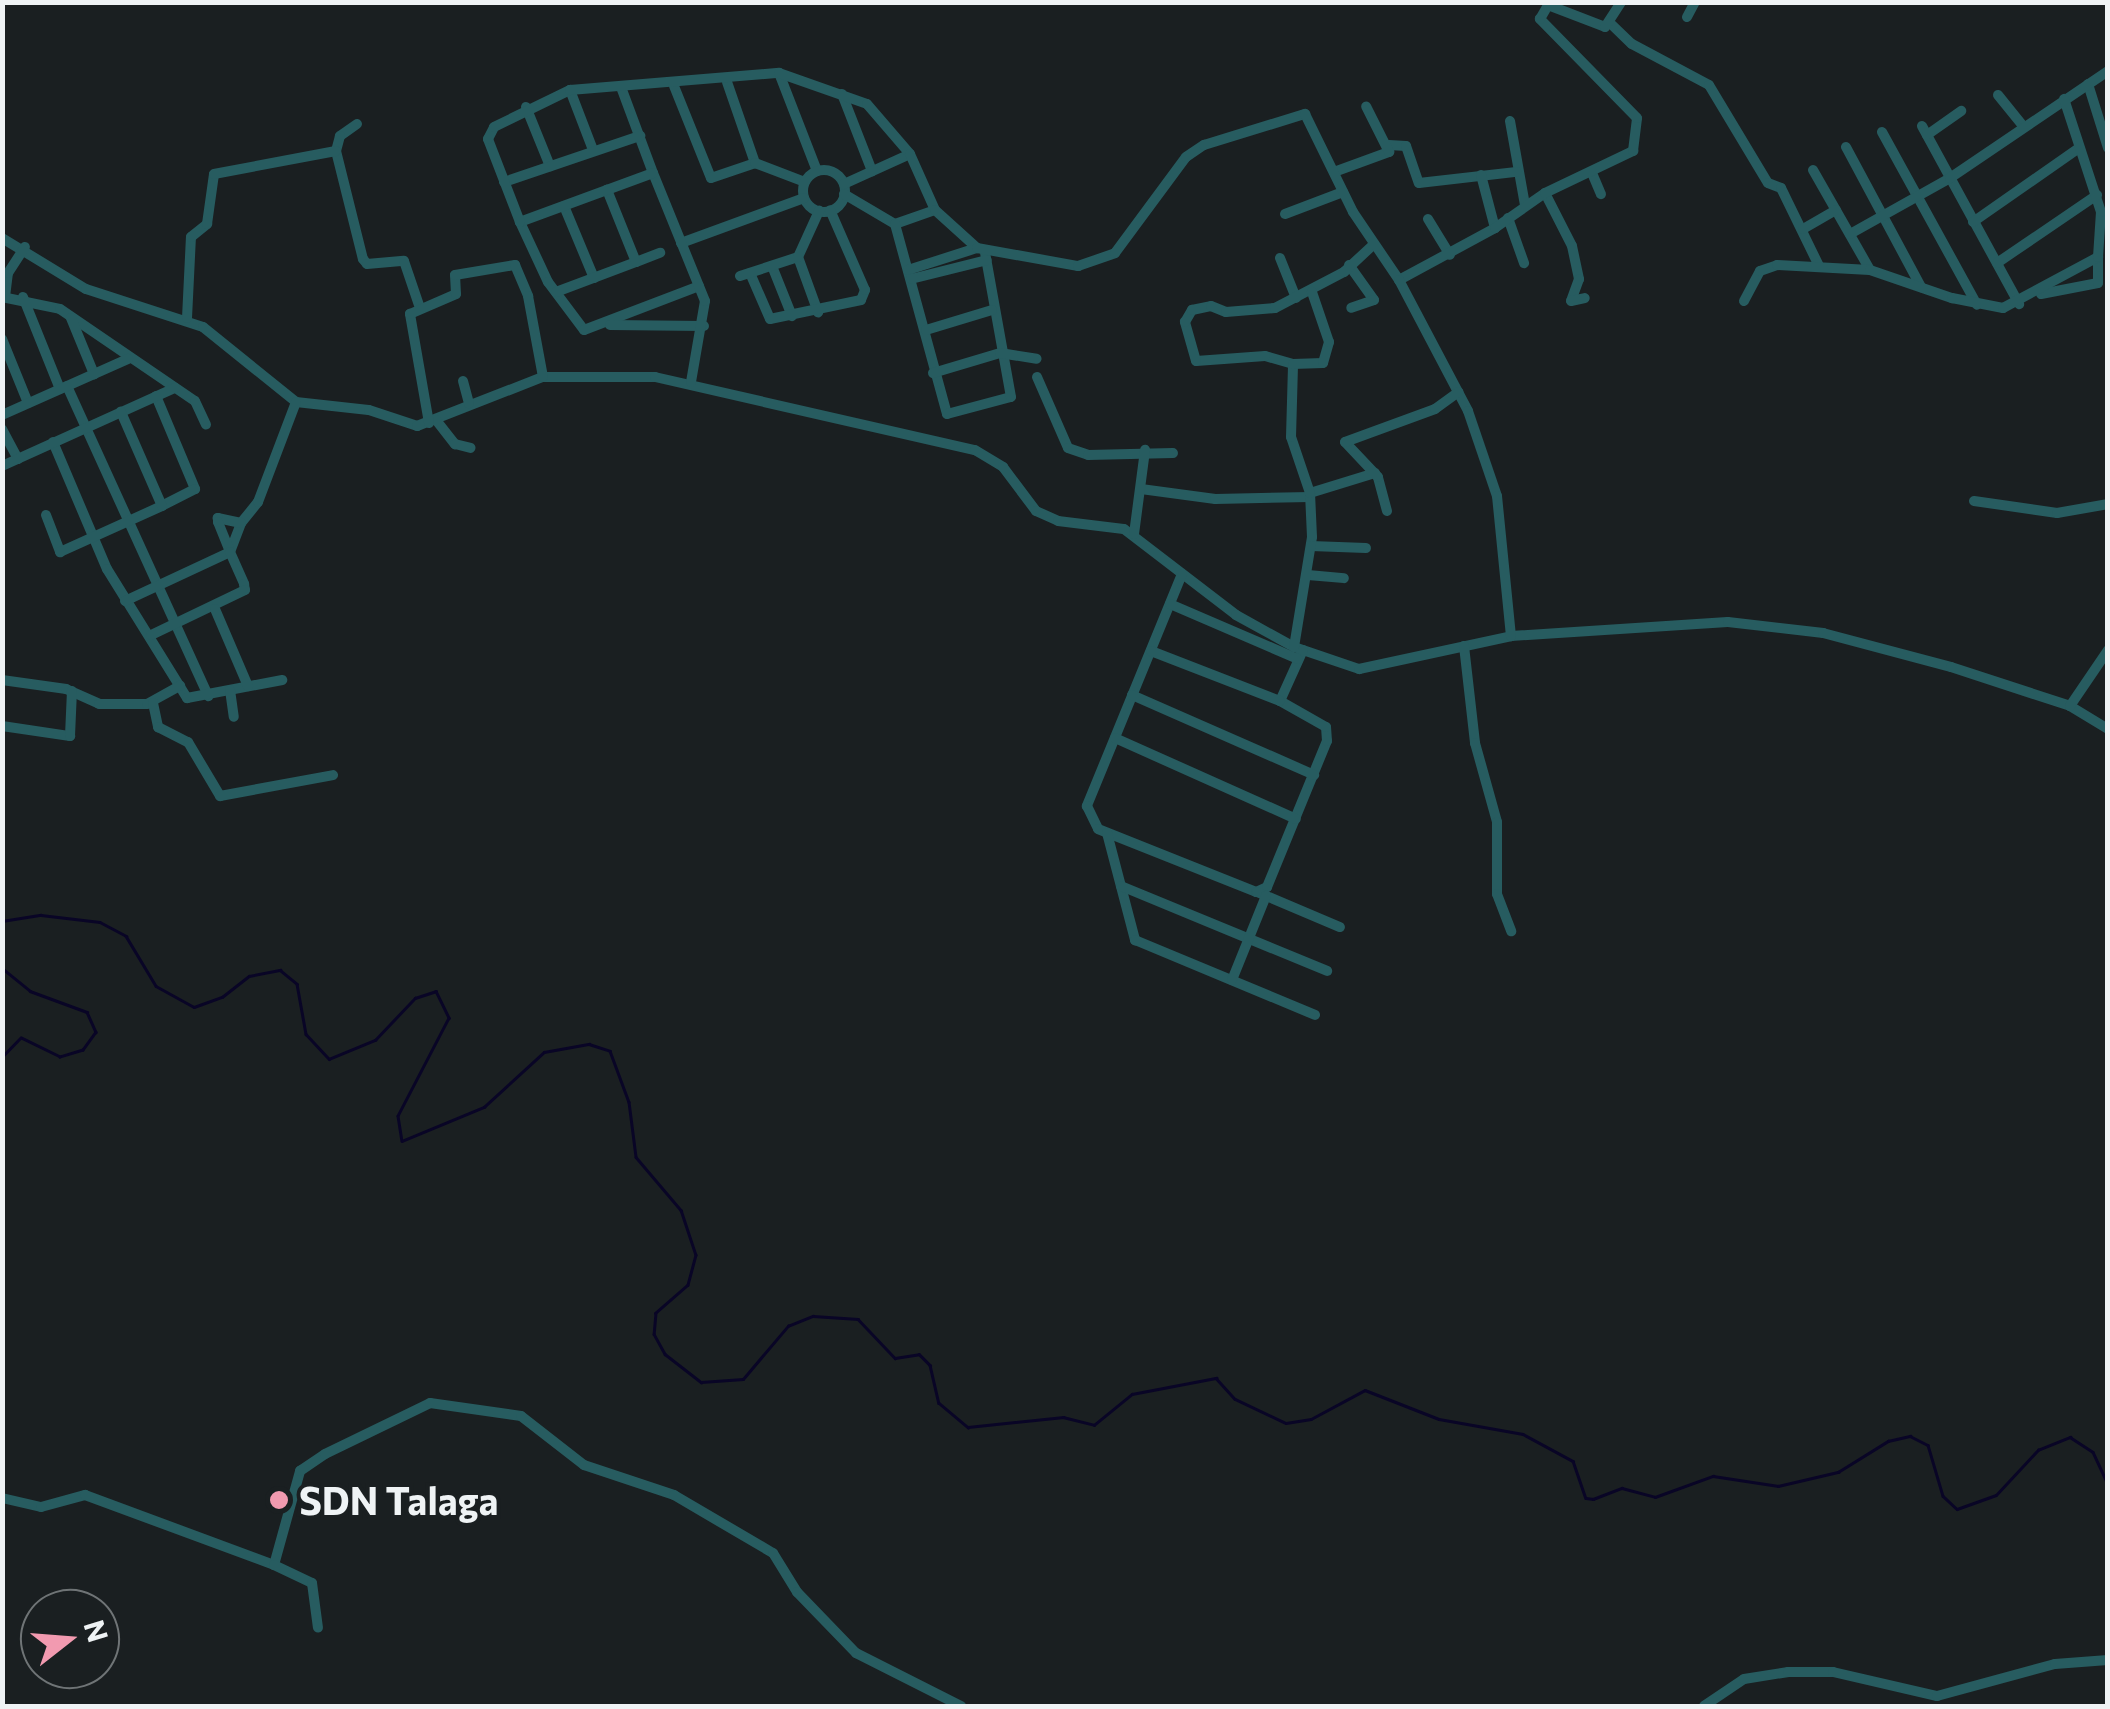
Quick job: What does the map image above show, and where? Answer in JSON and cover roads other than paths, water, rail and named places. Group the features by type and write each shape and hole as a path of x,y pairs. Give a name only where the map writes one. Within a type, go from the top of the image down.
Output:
{"street":[{"path":"1398,280 1496,228 1545,193 1633,151 1639,123 1542,23 1542,11 1548,5 1601,27 1610,22 1621,2"},
{"path":"1687,17 1695,2"},
{"path":"1610,22 1632,44 1709,86 1803,229 1819,266"},
{"path":"1850,234 1950,178 2108,71"},
{"path":"779,73 817,171"},
{"path":"699,286 584,330 556,292 520,222 490,132 526,106 570,90 727,82 779,73 867,104 910,154 936,210 983,254 1008,398 945,413 895,224 844,189 833,172 817,171 805,182 804,198"},
{"path":"727,82 755,163"},
{"path":"2088,84 2108,148"},
{"path":"674,86 708,176 755,163 805,182"},
{"path":"621,87 699,286 704,326 690,382"},
{"path":"570,90 593,150"},
{"path":"842,94 872,171"},
{"path":"1998,96 2023,126"},
{"path":"2035,294 2098,283 2097,195 2064,99"},
{"path":"526,106 550,166"},
{"path":"1334,172 1387,153 1389,145 1366,106"},
{"path":"1961,112 1924,131 2019,304"},
{"path":"910,274 983,254 1078,266 1106,258 1186,157 1301,114 1342,192 1398,280 1438,365 1458,392 1497,496 1511,636"},
{"path":"1510,121 1525,206"},
{"path":"357,124 340,136 336,150 365,262 404,261 419,305"},
{"path":"1882,132 1977,305"},
{"path":"504,182 640,136"},
{"path":"1389,145 1406,146 1418,183 1516,172"},
{"path":"1846,147 1922,288"},
{"path":"1973,222 2079,148"},
{"path":"186,318 191,236 207,224 214,174 336,150"},
{"path":"804,198 825,211 866,294 818,312 768,318 745,274 798,258 825,211 844,189 910,154"},
{"path":"1814,170 1870,270"},
{"path":"520,222 654,173"},
{"path":"1592,173 1601,194"},
{"path":"1481,174 1496,228"},
{"path":"607,190 636,262"},
{"path":"1285,214 1342,192"},
{"path":"1545,193 1571,240 1579,279 1571,301 1585,298"},
{"path":"1997,264 2097,195"},
{"path":"682,243 804,198"},
{"path":"564,206 594,278"},
{"path":"895,224 936,210"},
{"path":"1803,229 1836,210"},
{"path":"1508,218 1524,263"},
{"path":"1428,220 1450,255"},
{"path":"2,238 25,247 86,289 186,318 296,402 369,410 408,426 432,421 469,403 543,378 690,382 976,450 1003,467 1036,511 1134,534 1236,615 1298,652"},
{"path":"1312,292 1329,348 1323,363 1293,364 1265,356 1196,361 1185,322 1195,309 1272,309 1312,292 1374,244"},
{"path":"25,247 8,273 4,297 23,297 71,317 200,407 206,425"},
{"path":"556,292 660,253"},
{"path":"1744,302 1768,266 1819,266 1870,270 1977,305 2019,304 2098,257"},
{"path":"798,258 818,312"},
{"path":"1280,258 1296,298"},
{"path":"471,448 455,444 432,421 410,314 419,305 458,293 455,276 514,265 528,296 543,378"},
{"path":"1349,265 1374,300 1351,308"},
{"path":"772,266 792,316"},
{"path":"23,297 208,696"},
{"path":"926,330 992,310"},
{"path":"71,317 94,374"},
{"path":"603,324 704,326"},
{"path":"2,339 28,403"},
{"path":"933,372 1000,354 1037,359"},
{"path":"2,415 128,359"},
{"path":"1280,701 1298,652 1312,546 1310,495 1292,436 1293,364"},
{"path":"1037,377 1068,448 1088,455 1145,450 1173,453"},
{"path":"464,381 469,403"},
{"path":"2,466 175,388"},
{"path":"1387,511 1376,473 1346,442 1436,408 1458,392"},
{"path":"46,515 60,552 195,488 156,396"},
{"path":"124,601 230,552 241,523 258,502 296,402"},
{"path":"121,412 162,506"},
{"path":"2,429 18,459"},
{"path":"53,442 124,601 189,700 282,680"},
{"path":"1134,534 1145,450"},
{"path":"1141,489 1214,499 1310,495 1376,473"},
{"path":"1974,501 2057,513 2108,504"},
{"path":"151,636 215,609 244,590 218,518 241,523"},
{"path":"1312,546 1366,548"},
{"path":"1182,574 1087,806 1091,823 1107,833 1340,927"},
{"path":"1308,574 1344,578"},
{"path":"1170,604 1298,652 1359,669 1511,636 1685,620 1780,628 1863,642 2070,706 2108,729"},
{"path":"215,609 248,686"},
{"path":"1464,646 1475,743 1497,822 1497,894 1511,931"},
{"path":"2070,706 2108,650"},
{"path":"1150,651 1280,701 1328,732 1272,881 1261,894 1250,939 1232,980"},
{"path":"2,680 72,690 99,704 153,703 180,686"},
{"path":"2,726 68,737 72,690"},
{"path":"230,690 234,717"},
{"path":"1132,695 1314,775"},
{"path":"153,703 158,727 188,742 220,796 332,775"},
{"path":"1114,738 1296,819"},
{"path":"1107,833 1135,940 1315,1015"},
{"path":"1121,886 1327,971"},
{"path":"274,1564 300,1471 325,1454 430,1402 521,1416 584,1466 674,1496 773,1553 797,1592 856,1654 960,1706"},
{"path":"2,1498 41,1506 85,1495 274,1564 312,1583 318,1628"},
{"path":"1704,1706 1744,1679 1788,1672 1833,1672 1938,1696 2055,1664 2108,1660"}],"waterway":[{"path":"2,921 41,915 100,922 126,936 156,986 194,1007 222,997 249,976 280,970 297,984 306,1034 329,1059 375,1040 415,998 436,991 449,1018 398,1116 402,1141 484,1107 544,1052 589,1044 610,1051 629,1102 636,1157 681,1210 696,1255 688,1285 656,1313 654,1334 665,1354 701,1382 743,1379 788,1326 813,1316 858,1319 895,1358 919,1354 930,1365 939,1403 968,1427 1063,1417 1094,1425 1132,1394 1216,1378 1235,1399 1286,1423 1311,1419 1365,1390 1439,1419 1523,1434 1573,1461 1586,1498 1593,1499 1622,1488 1655,1497 1713,1476 1778,1486 1838,1472 1888,1441 1910,1436 1928,1445 1943,1496 1957,1509 1996,1495 2038,1450 2070,1437 2093,1452 2108,1484"},
{"path":"2,968 30,991 87,1012 96,1032 83,1050 60,1057 21,1038 2,1058"}],"place":[{"name":"SDN Talaga","path":"279,1500"}]}
